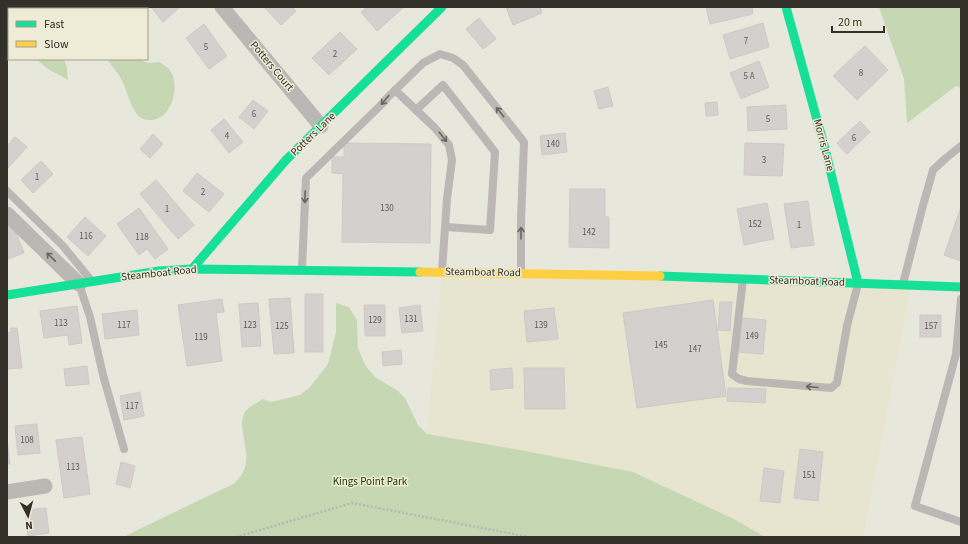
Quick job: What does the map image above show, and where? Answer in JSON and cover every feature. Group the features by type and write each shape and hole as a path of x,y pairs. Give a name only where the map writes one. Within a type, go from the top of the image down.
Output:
{"street":[{"name":"Potters Court","path":"222,7 321,126"},
{"name":"Potters Lane","path":"192,268 286,160 442,7"},
{"name":"Morris Lane","path":"786,7 825,149 858,284"},
{"path":"7,214 86,283"},
{"name":"Steamboat Road","path":"7,295 159,271 192,268 619,274 961,287"},
{"path":"7,492 45,486"}],"lane":[{"path":"302,270 306,178 423,64 440,54 452,58 463,65 524,142 521,272"},
{"path":"416,110 443,85 495,152 490,230 446,227"},
{"path":"395,90 436,128 449,146 452,160 447,199 442,272"},
{"path":"903,285 933,170 961,146"},
{"path":"7,191 63,246 86,283 90,317 103,375 124,449"},
{"path":"743,279 732,374 739,380 832,388 837,383 847,326 858,284"},
{"path":"961,299 956,354 915,506 961,522"}],"path":[{"path":"236,537 352,503 529,537"}],"shaded area":[{"path":"442,272 911,285 863,537 765,537 736,520 633,472 427,434"}],"green space":[{"path":"7,7 33,7 8,8 7,43"},
{"path":"879,7 961,7 961,88 956,86 907,123 904,79"},
{"path":"37,60 64,60 68,80 48,69"},
{"path":"108,60 140,60 148,63 159,62 168,68 173,75 174,90 173,99 166,113 160,118 153,120 145,120 141,118 131,104 120,77"},
{"name":"Kings Point Park","path":"336,303 349,307 357,320 358,348 365,365 375,377 398,391 405,398 418,425 427,434 633,472 736,520 765,537 123,537 235,483 243,472 246,463 242,425 245,412 251,406 263,399 271,402 300,395 310,387 328,364 336,332"}],"building":[{"path":"151,7 180,7 163,22"},
{"path":"264,7 292,7 296,11 281,25"},
{"path":"367,7 404,7 377,31 361,12"},
{"path":"506,7 540,7 542,13 513,25"},
{"path":"706,7 752,7 753,14 710,24"},
{"path":"479,18 496,39 483,49 466,29"},
{"path":"763,23 769,47 730,59 723,35"},
{"path":"204,24 227,56 209,69 186,38"},
{"path":"340,32 357,49 329,75 312,58"},
{"path":"865,46 888,70 857,100 833,76"},
{"path":"759,61 769,87 741,99 730,73"},
{"path":"608,87 613,106 599,109 594,91"},
{"path":"253,100 268,111 254,129 239,117"},
{"path":"717,102 718,115 706,116 705,103"},
{"path":"786,105 787,129 748,131 747,107"},
{"path":"224,119 243,142 229,153 211,130"},
{"path":"860,121 870,132 847,154 837,143"},
{"path":"565,133 567,152 542,155 540,136"},
{"path":"153,134 163,144 150,158 140,149"},
{"path":"15,137 27,147 7,169 7,146"},
{"path":"344,143 431,144 430,243 342,242 343,174 332,173 332,157 344,157"},
{"path":"745,143 784,144 782,176 744,175"},
{"path":"41,161 53,174 33,193 21,180"},
{"path":"197,173 224,194 209,212 183,191"},
{"path":"156,180 194,225 178,239 140,194"},
{"path":"570,189 605,189 605,217 609,217 609,248 569,247"},
{"path":"808,201 814,245 791,248 784,204"},
{"path":"767,203 774,239 744,245 737,209"},
{"path":"961,207 961,261 944,255"},
{"path":"139,208 168,249 155,259 147,249 139,255 117,224"},
{"path":"85,217 106,236 88,256 67,237"},
{"path":"11,221 24,253 8,259 7,223"},
{"path":"305,294 323,294 323,352 305,352"},
{"path":"290,298 294,353 274,354 269,299"},
{"path":"222,299 224,312 216,313 222,361 187,366 178,305"},
{"path":"713,300 726,396 637,408 623,313"},
{"path":"720,302 732,302 730,331 718,330"},
{"path":"258,303 261,346 242,347 239,304"},
{"path":"364,305 385,305 385,336 365,336"},
{"path":"420,305 423,331 402,333 399,308"},
{"path":"77,306 82,343 69,345 68,335 44,338 40,311"},
{"path":"554,308 558,339 527,342 524,311"},
{"path":"137,310 139,335 105,339 102,314"},
{"path":"920,315 941,315 941,337 920,337"},
{"path":"741,318 766,320 763,354 738,352"},
{"path":"11,328 17,328 22,368 7,369 7,333 11,332"},
{"path":"401,350 402,364 383,366 382,352"},
{"path":"87,366 89,384 66,386 64,369"},
{"path":"512,368 513,388 491,390 490,370"},
{"path":"524,368 564,368 565,409 525,409"},
{"path":"728,388 766,389 765,403 727,401"},
{"path":"140,392 144,416 124,420 120,396"},
{"path":"37,424 40,453 18,455 15,426"},
{"path":"82,437 90,494 64,498 56,440"},
{"path":"7,440 10,464 7,464"},
{"path":"800,449 823,452 818,501 794,498"},
{"path":"121,462 135,466 130,488 116,484"},
{"path":"764,468 784,471 780,503 760,501"},
{"path":"46,508 49,533 28,536 25,510"}],"traffic: fast":[{"path":"192,269 286,160 442,7"},
{"path":"786,7 825,149 858,283"},
{"path":"7,295 159,271 192,269 420,272"},
{"path":"660,276 961,287"}],"traffic: slow":[{"path":"420,272 660,276"}]}
